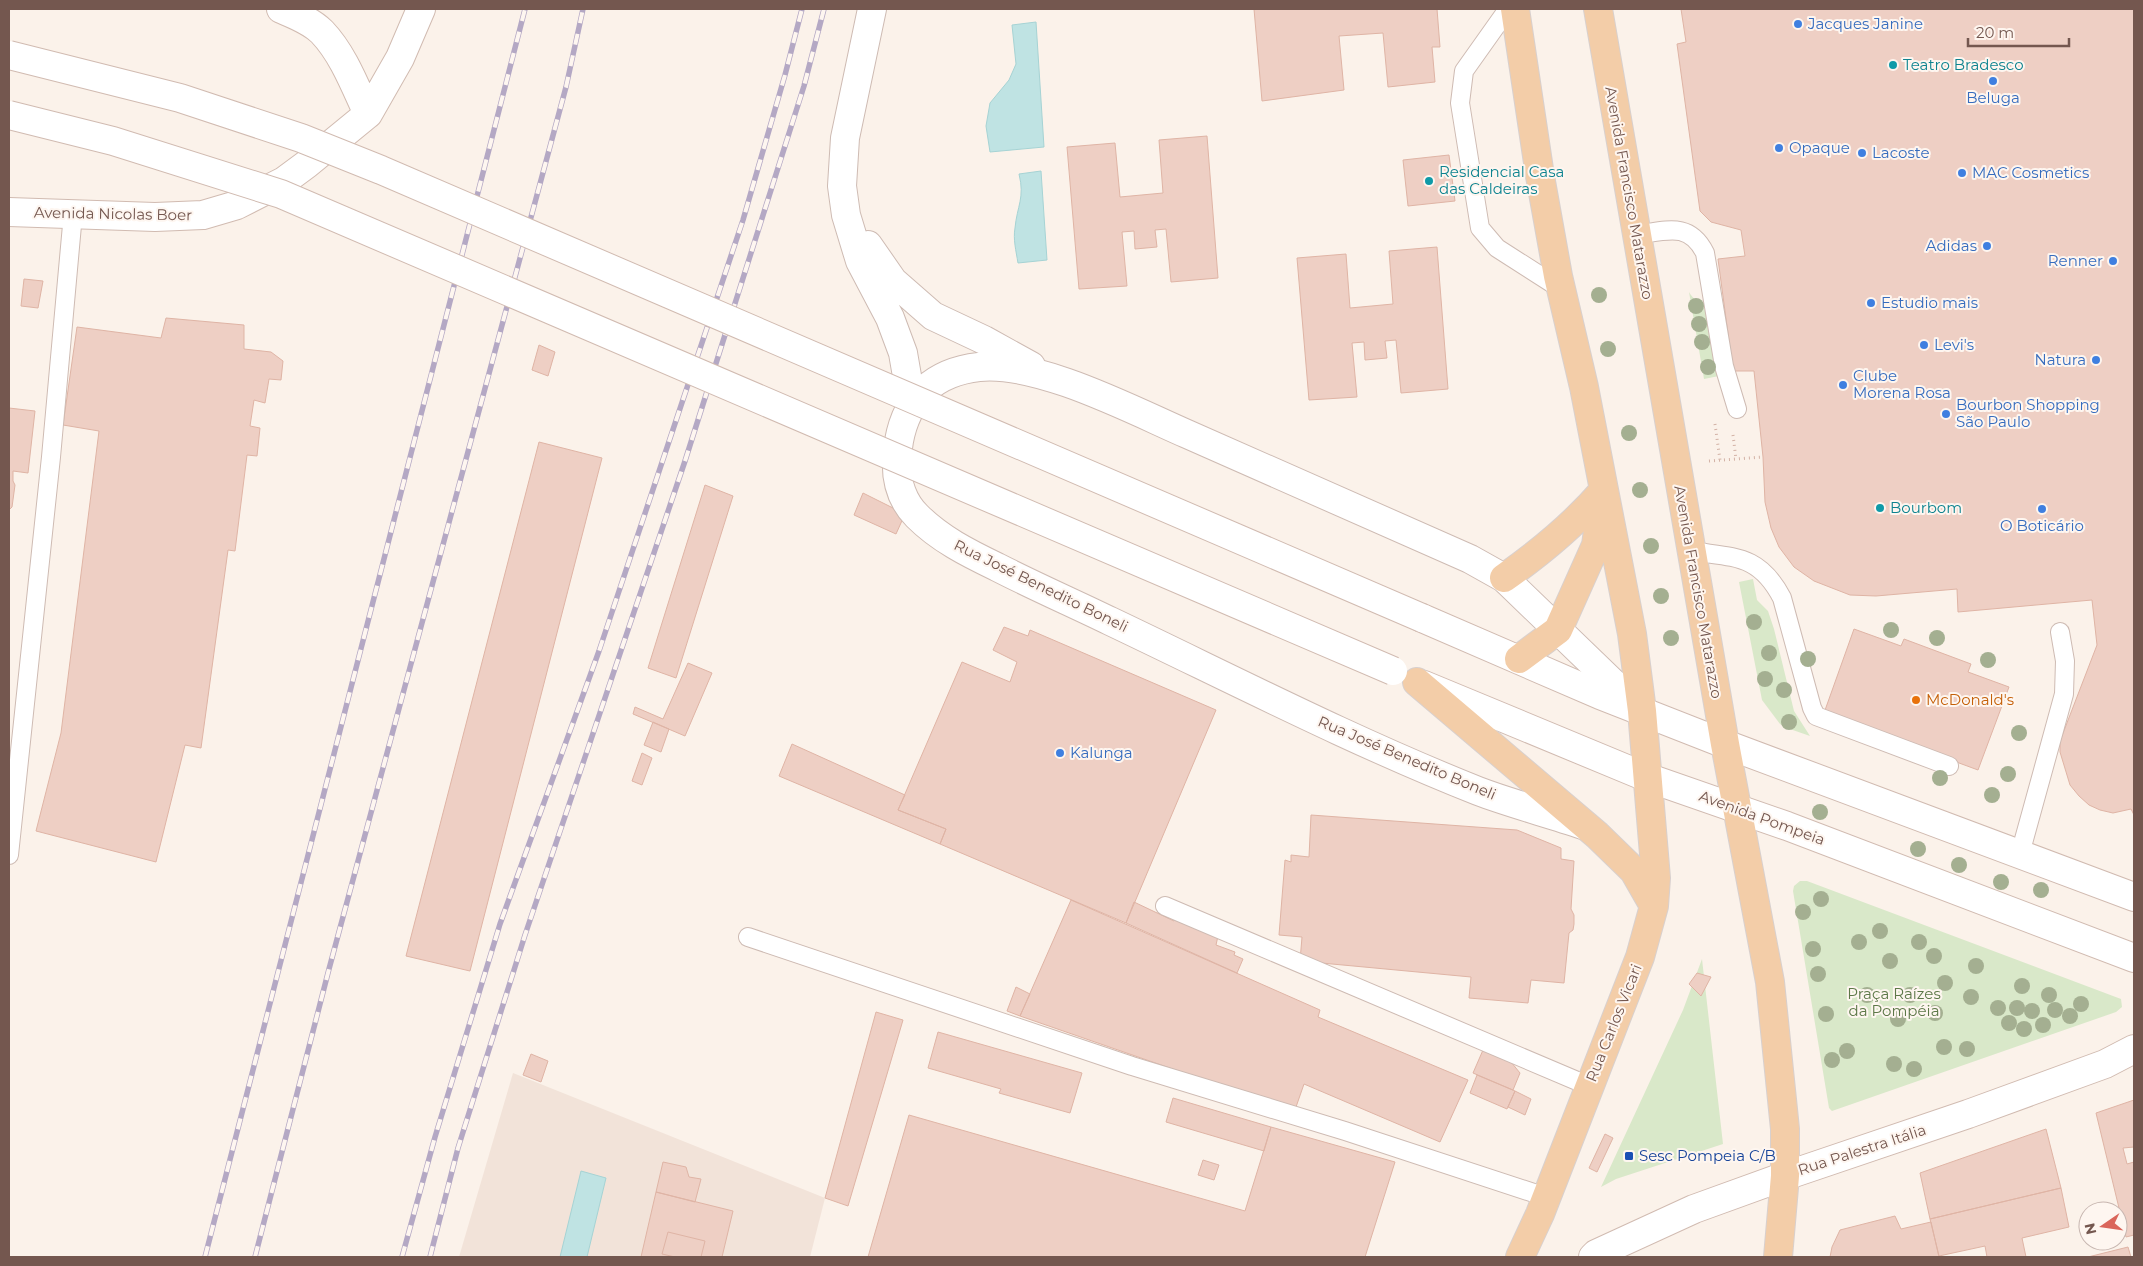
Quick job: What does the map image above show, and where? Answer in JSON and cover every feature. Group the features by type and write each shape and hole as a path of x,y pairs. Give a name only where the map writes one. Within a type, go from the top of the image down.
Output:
{"main road":[{"path":"281,9 299,16 321,32 344,63 368,114"},
{"name":"Avenida Nicolas Boer","path":"9,212 155,217 203,215 237,205 292,175 368,114 400,58 421,9"},
{"path":"872,9 845,138 842,186 846,215 860,261 890,318 903,353 912,405"},
{"path":"1514,9 1540,176 1562,289 1584,387 1632,634 1642,711 1646,777"},
{"name":"Avenida Francisco Matarazzo","path":"1598,9 1725,744 1770,982 1785,1129 1785,1176 1778,1257"},
{"path":"9,55 180,98 301,138 598,263 1519,660 1642,711 1725,744 2134,897"},
{"name":"Avenida Pompeia","path":"9,116 113,141 282,194 1405,677 1646,777 2134,958"},
{"path":"846,215 893,280 914,301 945,323 984,340 1050,378"},
{"name":"Rua José Benedito Boneli","path":"1583,825 1481,792 1387,752 1028,583 942,538 914,513 901,490 895,466 900,434 912,405 930,383 953,373 978,367 1004,368 1050,378 1111,400 1470,559 1504,578 1642,711"},
{"path":"1504,578 1557,539 1604,490"},
{"path":"1519,660 1558,630 1596,545 1604,490"},
{"path":"1405,677 1429,694 1597,835 1634,871 1654,906"},
{"name":"Rua Carlos Vicari","path":"1520,1257 1614,1026 1640,957 1654,906 1656,869 1646,777"},
{"name":"Rua Palestra Itália","path":"1593,1257 1694,1210 1785,1176 1968,1114 2105,1064 2134,1050"}],"lane":[{"path":"1508,9 1464,72 1460,103 1480,228 1497,248 1562,289"},
{"path":"9,854 51,458 73,214"},
{"path":"1636,235 1681,230 1689,233 1699,241 1705,253 1724,366 1738,409"},
{"path":"1691,551 1752,562 1773,581 1782,598 1812,708 1816,716 1949,766"},
{"path":"2020,854 2064,694 2065,660 2060,632"},
{"path":"1165,906 1589,1086"},
{"path":"748,938 1132,1066 1345,1131 1546,1197"}],"path":[{"path":"1707,462 1763,457"}],"shaded area":[{"path":"513,1073 825,1198 810,1257 459,1257"}],"green space":[{"path":"1689,292 1706,312 1719,376 1704,379"},
{"path":"1753,579 1757,600 1768,611 1774,629 1794,711 1810,736 1780,724 1762,700 1739,582"},
{"name":"Praça Raízes da Pompéia","path":"1800,881 1807,881 2121,999 2122,1007 2116,1012 1832,1111 1829,1108 1793,891 1794,886"},
{"path":"1702,959 1723,1144 1616,1179 1601,1187 1683,1010"}],"water":[{"path":"1036,22 1044,147 990,152 986,126 990,103 1009,80 1016,64 1012,25"},
{"path":"1041,171 1047,260 1018,263 1014,236 1021,196 1019,174"},
{"path":"581,1171 606,1178 587,1257 560,1257"}],"building":[{"path":"1254,9 1437,9 1440,47 1432,47 1435,82 1388,87 1383,33 1339,36 1344,90 1262,101"},
{"name":"Bourbon Shopping São Paulo","path":"1681,9 2134,9 2134,815 2131,809 2113,813 2089,805 2070,785 2060,752 2060,741 2097,645 2092,600 1958,612 1957,589 1876,596 1850,595 1814,581 1794,567 1779,547 1771,528 1765,502 1763,457 1754,371 1733,371 1718,259 1745,256 1741,230 1711,222 1700,211 1677,44 1686,42"},
{"path":"1207,136 1218,278 1171,282 1166,229 1155,230 1157,247 1135,249 1134,231 1122,232 1127,286 1079,289 1067,147 1115,143 1120,197 1163,193 1159,140"},
{"name":"Residencial Casa das Caldeiras","path":"1449,155 1455,201 1408,206 1403,160"},
{"path":"1437,247 1448,389 1401,393 1396,340 1385,341 1387,358 1365,360 1364,342 1352,343 1357,397 1309,400 1297,258 1346,254 1350,308 1393,304 1389,251"},
{"path":"24,279 43,281 38,308 21,306"},
{"path":"166,318 244,325 244,349 271,352 283,361 281,380 269,379 265,403 254,400 250,426 260,428 257,456 247,455 235,551 228,550 201,748 185,745 156,862 36,831 61,733 99,431 63,425 77,327 161,338"},
{"path":"539,345 555,352 548,376 532,370"},
{"path":"9,408 35,411 28,473 13,471 15,485 12,507 9,510"},
{"path":"539,442 602,458 470,971 406,956"},
{"path":"705,485 733,496 676,678 648,668"},
{"path":"863,493 905,514 896,534 854,515"},
{"name":"Kalunga","path":"1004,627 1028,636 1030,630 1216,710 1126,923 940,844 946,829 898,810 962,662 1010,682 1017,662 993,650"},
{"name":"McDonald's","path":"1854,629 1901,646 1904,639 1971,664 1968,672 2009,687 1978,770 1824,713"},
{"path":"688,663 712,673 685,736 633,714 635,707 663,719"},
{"path":"653,722 669,729 661,752 644,745"},
{"path":"792,744 905,795 898,810 946,829 940,844 779,776"},
{"path":"642,753 652,758 642,785 632,781"},
{"path":"1311,815 1517,830 1561,848 1561,859 1574,861 1571,909 1574,915 1574,924 1573,930 1569,933 1564,983 1531,980 1528,1003 1469,998 1471,977 1300,961 1302,937 1279,935 1285,860 1291,862 1291,855 1309,857"},
{"path":"1071,900 1320,1010 1318,1017 1468,1080 1440,1142 1304,1084 1296,1107 1190,1075 1020,1016"},
{"path":"1134,902 1174,921 1176,917 1218,936 1216,945 1235,952 1234,955 1243,959 1237,973 1126,923"},
{"path":"1697,973 1711,977 1701,996 1689,984"},
{"path":"1016,987 1030,994 1020,1016 1007,1011"},
{"path":"876,1012 903,1020 848,1206 825,1198"},
{"path":"938,1032 1082,1073 1070,1113 999,1093 1001,1089 928,1068"},
{"path":"1483,1050 1511,1062 1520,1073 1513,1090 1473,1073"},
{"path":"531,1054 548,1061 541,1082 523,1075"},
{"path":"1477,1075 1515,1091 1507,1109 1470,1093"},
{"path":"1515,1091 1531,1099 1525,1115 1508,1107"},
{"path":"1173,1098 1271,1127 1264,1151 1166,1122"},
{"path":"2134,1100 2134,1147 2123,1148 2127,1164 2134,1162 2134,1235 2128,1236 2128,1201 2117,1201 2096,1113"},
{"path":"909,1115 1245,1211 1271,1127 1395,1162 1365,1257 868,1257"},
{"path":"2046,1129 2061,1188 1930,1219 1920,1173"},
{"path":"1605,1134 1613,1138 1597,1172 1589,1168"},
{"path":"1203,1160 1219,1165 1214,1180 1198,1175"},
{"path":"663,1162 686,1167 689,1177 701,1179 695,1202 656,1192"},
{"path":"2061,1188 2069,1227 2022,1238 2026,1257 1987,1257 1985,1246 1939,1256 1930,1219"},
{"path":"656,1192 733,1211 722,1257 641,1257"},
{"path":"1895,1216 1901,1229 1931,1222 1939,1257 1830,1257 1832,1247 1840,1230"},
{"path":"668,1232 705,1241 701,1257 675,1257 662,1254"},
{"path":"2128,1247 2131,1257 2088,1257 2112,1251 2128,1251"}],"railway":[{"path":"205,1257 525,9"},
{"path":"255,1257 329,969 566,87 583,9"},
{"path":"402,1257 435,1137 500,924 599,651 743,220 802,9"},
{"path":"430,1257 458,1148 525,935 685,461 804,86 824,9"}],"place":[{"name":"Jacques Janine","path":"1798,24"},
{"name":"Teatro Bradesco","path":"1893,65"},
{"name":"Beluga","path":"1993,81"},
{"name":"Opaque","path":"1779,148"},
{"name":"Lacoste","path":"1862,153"},
{"name":"MAC Cosmetics","path":"1962,173"},
{"name":"Residencial Casa das Caldeiras","path":"1429,181"},
{"name":"Adidas","path":"1987,246"},
{"name":"Renner","path":"2113,261"},
{"name":"Estudio mais","path":"1871,303"},
{"name":"Levi's","path":"1924,345"},
{"name":"Natura","path":"2096,360"},
{"name":"Clube Morena Rosa","path":"1843,385"},
{"name":"Bourbon Shopping São Paulo","path":"1946,414"},
{"name":"Bourbom","path":"1880,508"},
{"name":"O Boticário","path":"2042,509"},
{"name":"McDonald's","path":"1916,700"},
{"name":"Kalunga","path":"1060,753"},
{"name":"Sesc Pompeia C/B","path":"1629,1156"}]}
